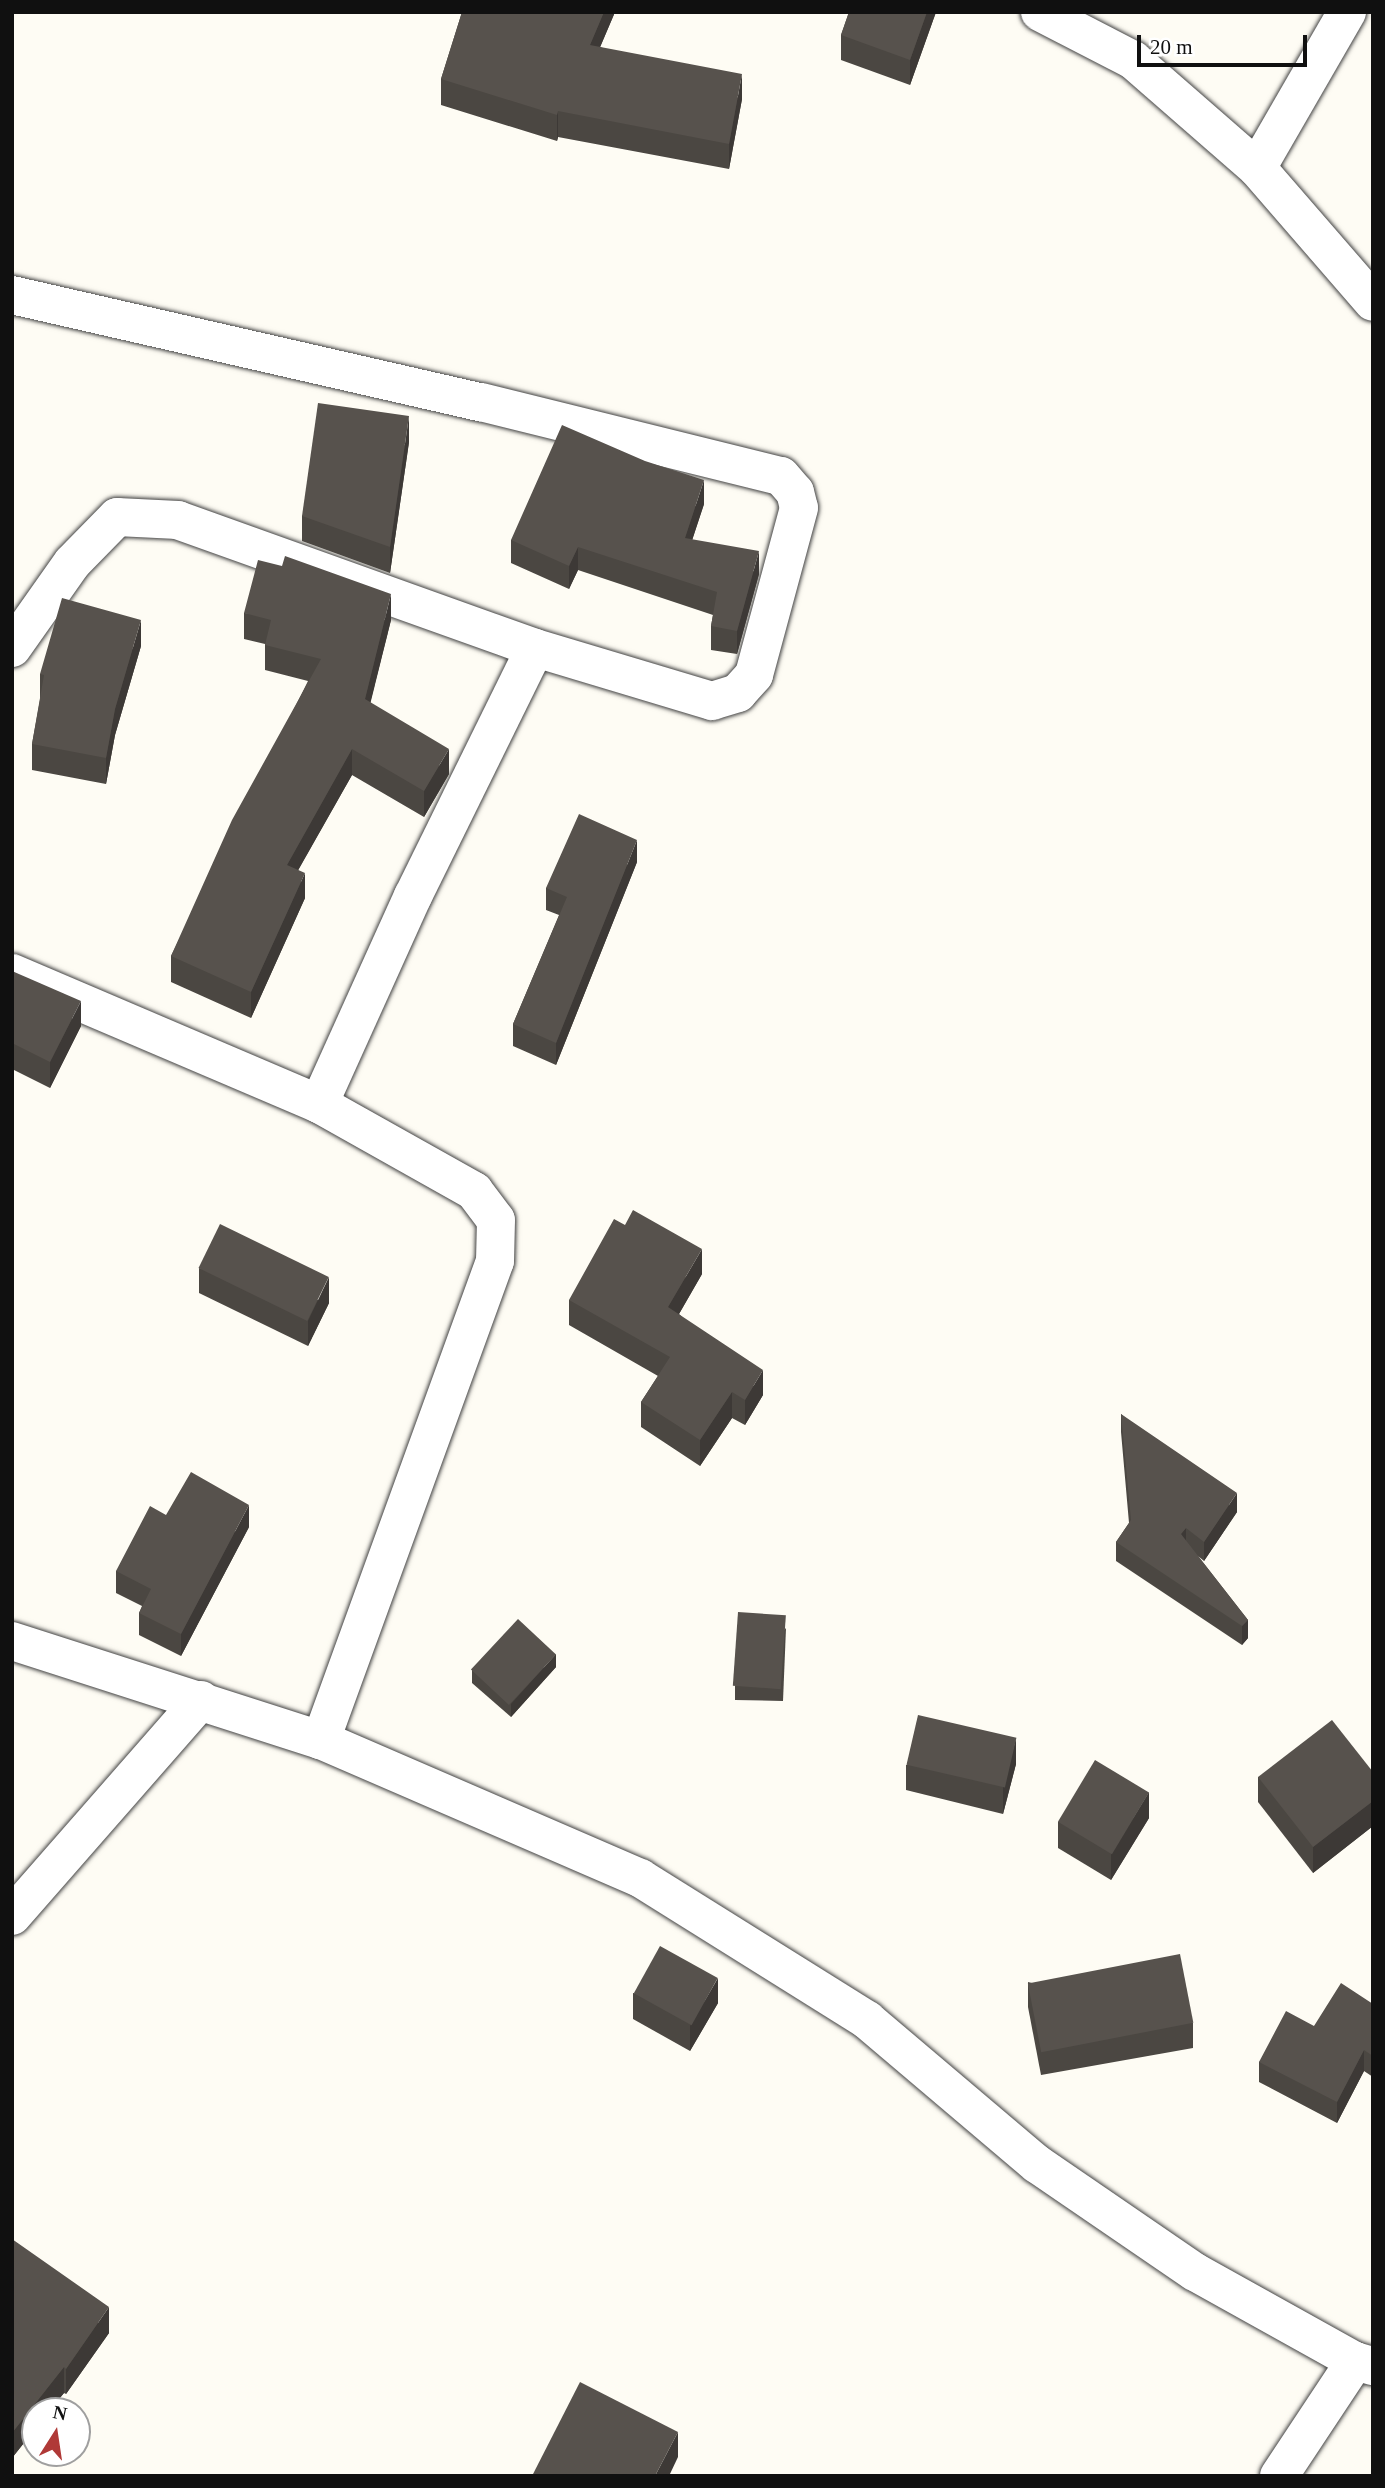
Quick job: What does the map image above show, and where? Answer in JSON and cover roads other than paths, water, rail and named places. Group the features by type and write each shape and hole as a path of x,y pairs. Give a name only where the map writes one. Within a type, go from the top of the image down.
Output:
{"street":[{"path":"1040,12 1133,60 1257,168 1373,302"},
{"path":"1257,168 1347,12"},
{"path":"12,295 481,402 780,476 795,492 799,508 754,675 738,694 712,701 535,648 178,520 117,517 72,563 12,648"},
{"path":"319,1104 412,895 535,648"},
{"path":"12,973 319,1104 474,1191 496,1220 495,1261 321,1740"},
{"path":"12,1641 321,1740 640,1878 867,2020 1037,2164 1195,2272 1364,2363 1279,2476"},
{"path":"12,1916 201,1700"}]}
